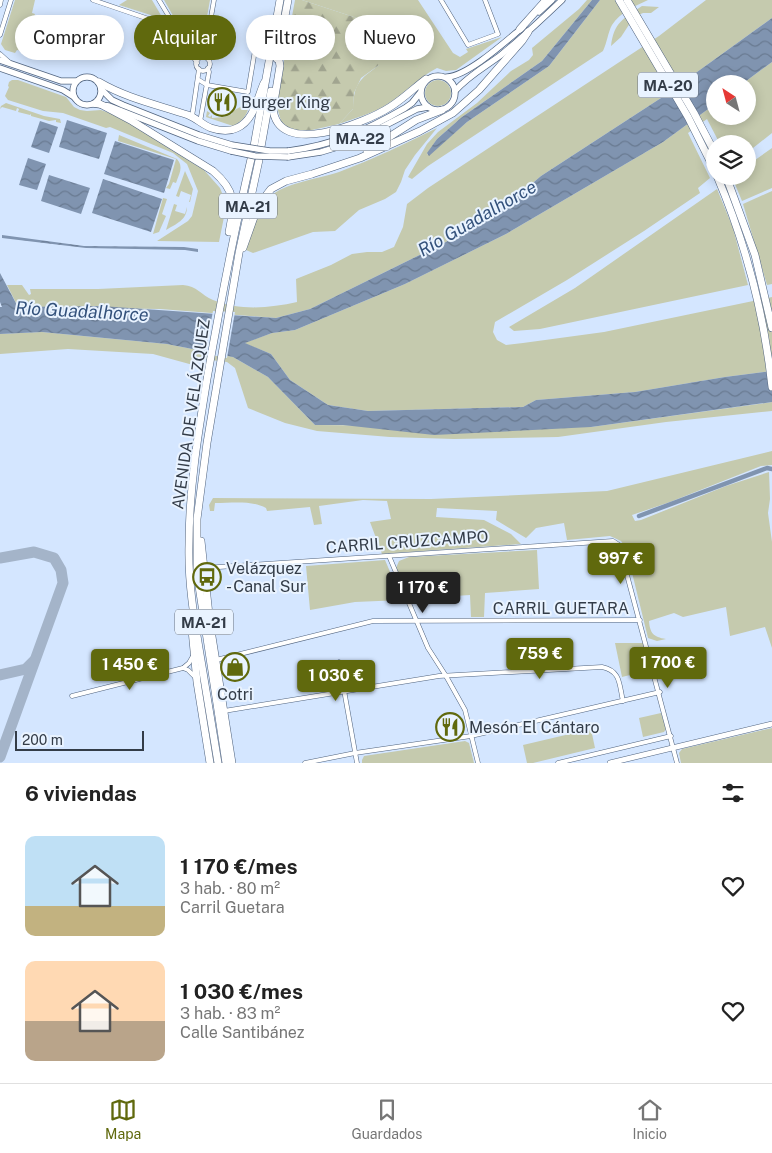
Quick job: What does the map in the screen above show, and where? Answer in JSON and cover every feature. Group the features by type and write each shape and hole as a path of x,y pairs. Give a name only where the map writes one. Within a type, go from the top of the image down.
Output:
{"highway":[{"name":"AVENIDA DE VELÁZQUEZ","path":"226,763 197,573 197,528 211,417 256,153 264,83 280,0"},
{"name":"AVENIDA DE VELÁZQUEZ","path":"285,15 288,0"},
{"path":"520,29 546,0"},
{"name":"MA-20","path":"619,0 688,117 706,153"},
{"name":"MA-20","path":"627,0 706,136"},
{"path":"240,253 258,206 271,189 286,181 338,166 380,149 453,114 479,90 522,42 528,32"},
{"name":"AVENIDA DE VELÁZQUEZ","path":"218,763 190,581 191,499 201,415 228,251 256,153 277,60"},
{"path":"279,60 280,66 273,114 284,130 297,134 335,130 368,119 390,107 426,79"},
{"path":"98,82 115,91 192,117 212,128 225,131 238,128 246,123 252,114 264,83"},
{"path":"97,104 157,136 224,180 231,192 233,204 228,251"},
{"path":"338,166 370,150 416,120 442,110"},
{"path":"721,185 738,228 754,279 766,338 772,387"},
{"path":"729,185 755,255 772,328"},
{"path":"202,480 204,489 201,528 203,568 232,763"},
{"path":"194,615 191,627 197,682 210,763"}],"main road":[{"path":"446,78 459,75 494,51 552,0"},
{"path":"420,93 422,101 428,107 442,110 452,103 455,91 464,81 497,58 562,0"},
{"path":"0,60 61,81 76,80 86,76 91,77 98,82 101,90 112,100 232,148"},
{"path":"0,68 63,90 82,104 110,106 198,141 256,153"},
{"path":"426,79 436,75 446,78 451,81 455,91"},
{"name":"MA-22","path":"288,154 321,146 358,133 405,108 420,93 423,82 426,79"},
{"path":"74,97 73,86 76,80"},
{"path":"97,104 101,90"},
{"name":"MA-22","path":"256,153 321,152 351,143 417,109 428,107"}],"street":[{"path":"0,4 1,0"},
{"path":"0,35 11,0"},
{"path":"93,0 140,15"},
{"path":"159,0 168,15"},
{"path":"211,15 214,0"},
{"path":"441,0 468,45 498,34 485,0"},
{"path":"0,54 11,64"},
{"path":"192,117 199,80 199,69 195,60"},
{"path":"200,122 207,85 209,60"},
{"path":"199,80 207,85 248,92 253,60"},
{"path":"199,69 205,70 208,68"},
{"name":"CARRIL CRUZCAMPO","path":"203,568 613,541 619,545 640,620"},
{"path":"388,556 428,648 465,710 478,763"},
{"path":"640,620 677,763"},
{"name":"CARRIL GUETARA","path":"216,660 373,621 640,620"},
{"path":"72,696 183,668 192,658 194,652"},
{"path":"339,662 357,763"},
{"path":"224,711 446,676 602,667 612,669 618,676 623,701"},
{"path":"183,668 194,675 197,682"},
{"path":"305,763 355,753 471,736 660,692"},
{"path":"610,763 772,724"},
{"path":"558,763 671,736"}],"green space":[{"path":"15,0 35,0 32,13 35,15 15,15 15,53 5,50 1,44"},
{"path":"127,0 152,0 161,15 151,15 119,5"},
{"path":"164,0 210,0 207,15 173,15"},
{"path":"295,0 302,0 348,15 345,15 345,60 383,60 361,78 354,93 353,109 339,124 312,130 297,130 287,127 281,121 276,104 284,60 335,60 335,15 292,15"},
{"path":"302,0 418,0 428,15 348,15"},
{"path":"587,0 592,0 542,61 462,117 437,139 427,154 429,155 467,122 549,66 600,0 648,0 628,10 615,20 603,51 428,166 412,179 408,177 427,144 438,132 477,103 511,71 529,60 533,55 532,48 579,9"},
{"path":"706,0 772,0 772,18 661,98 541,176 508,204 446,242 310,309 276,318 160,309 18,307 7,285 22,285 29,295 31,294 30,289 98,289 183,285 192,287 213,300 234,306 266,307 297,302 296,279 352,254 382,252 394,247 403,227 407,204 428,188 659,36"},
{"path":"642,6 659,7 651,13 643,13 634,17 621,37 611,46 614,31 620,22"},
{"path":"434,24 453,53 460,57 468,52 466,49 502,37 456,70 446,71 437,68 383,107 339,124 353,109 356,88 359,83 379,65 378,60 434,60"},
{"path":"772,62 772,133 756,146 756,135 715,135 710,125 756,125 756,75 754,75"},
{"path":"18,80 66,97 74,107 80,110 101,110 117,116 204,170 220,188 224,198 224,217 219,242 157,241 188,221 192,216 198,191 187,164 173,153 110,127 106,128 63,113 43,111 8,100 5,96 9,82"},
{"path":"438,80 447,84 451,93 447,102 438,106 429,102 425,93 429,84"},
{"path":"245,94 251,95 246,114 233,126 206,117 207,111 210,113 208,116 212,115 212,118 232,114 233,111 242,106"},
{"path":"6,103 44,116 60,119 61,123 56,122 56,120 49,121 31,116 31,114 18,112 19,109 17,108 16,111 2,107 0,109 1,106"},
{"path":"706,111 706,120 688,133 706,170 706,181 698,188 700,193 567,280 495,322 493,332 497,340 506,345 523,343 604,332 772,297 772,371 635,392 536,400 523,407 368,411 328,405 290,380 271,354 244,343 272,333 295,330 405,284 506,234 663,142"},
{"path":"437,128 405,170 396,192 359,210 335,231 313,232 253,253 246,250 259,212 272,195 300,182 331,175 352,167"},
{"path":"119,135 177,159 181,168 176,183 173,182 170,189 166,188 169,184 176,159 118,141"},
{"path":"772,148 772,188 742,201 735,185 756,185 756,159"},
{"path":"185,171 193,189 190,202 191,195 181,191 179,197 176,196"},
{"path":"717,189 733,228 748,285 540,329 514,331 509,327 575,288"},
{"path":"772,191 772,284 767,285 743,204"},
{"path":"163,198 167,199 162,214 166,216 159,232 153,234"},
{"path":"174,204 177,205 175,211 185,214 187,207 187,211 183,218 180,221 166,230"},
{"path":"42,332 167,344 233,357 268,377 315,425 591,427 772,402 772,411 666,422 558,437 454,439 390,437 317,431 285,423 248,408 235,368 227,362 203,359 193,365 153,354 68,349 0,354 0,334"},
{"path":"772,451 772,465 761,466 632,515 635,521 641,520 726,486 769,472 770,499 768,513 772,542 772,648 765,627 730,636 726,607 683,617 674,613 649,621 653,634 666,639 657,641 648,638 626,548 621,541 610,536 567,540 564,523 536,528 526,538 496,520 497,511 437,508 436,517 484,520 511,534 521,544 382,554 370,522 391,519 387,501 363,500 319,506 322,524 314,525 310,507 267,511 266,508 260,505 241,502 215,503 214,511 210,511 209,505 213,498 431,499 607,491"},
{"path":"537,550 539,589 485,593 484,617 471,617 470,595 410,599 410,597 423,593 428,585 422,572 402,580 396,568 399,561 409,557"},
{"path":"385,560 402,600 355,602 310,610 306,566"},
{"path":"615,643 643,643 650,670 622,677"},
{"path":"661,713 666,729 664,732 643,737 639,718"},
{"path":"772,728 772,763 681,763 679,753 682,749"},
{"path":"591,729 595,748 527,763 523,745"},
{"path":"465,741 469,743 474,763 362,763 364,756"}],"water":[{"path":"592,0 600,0 549,66 467,122 429,156 427,153 437,139 462,117 542,61"},
{"name":"Río Guadalhorce","path":"772,18 772,62 754,75 706,75 706,111 663,142 506,234 405,284 295,330 272,333 245,343 271,354 290,380 328,405 368,411 523,407 536,400 635,392 772,371 772,402 591,427 434,435 343,425 315,425 268,377 233,357 167,344 42,332 0,334 0,307 2,307 0,302 0,273 18,307 101,306 276,318 310,309 446,242 508,204 541,176 661,98"},
{"path":"67,120 107,133 99,159 59,147"},
{"path":"40,121 58,127 49,153 31,147"},
{"path":"115,141 174,160 164,193 104,174"},
{"path":"28,158 46,164 37,190 19,185"},
{"path":"49,175 90,188 81,214 41,201"},
{"path":"103,179 162,199 151,232 92,213"},
{"path":"2,235 84,246 184,247 198,249 198,252 185,250 86,248 2,238"}],"pier":[{"path":"213,311 235,312 227,358 205,354"}],"waterway":[{"path":"639,516 767,468 772,469"}],"taxiway":[{"path":"0,558 34,552 54,558 61,570 63,583 0,757"},
{"path":"0,675 26,669 34,661"}],"place":[{"name":"Burger King","path":"222,102"},
{"name":"Velázquez - Canal Sur","path":"207,577"},
{"name":"Cotri","path":"235,667"},
{"name":"Mesón El Cántaro","path":"450,727"}]}
